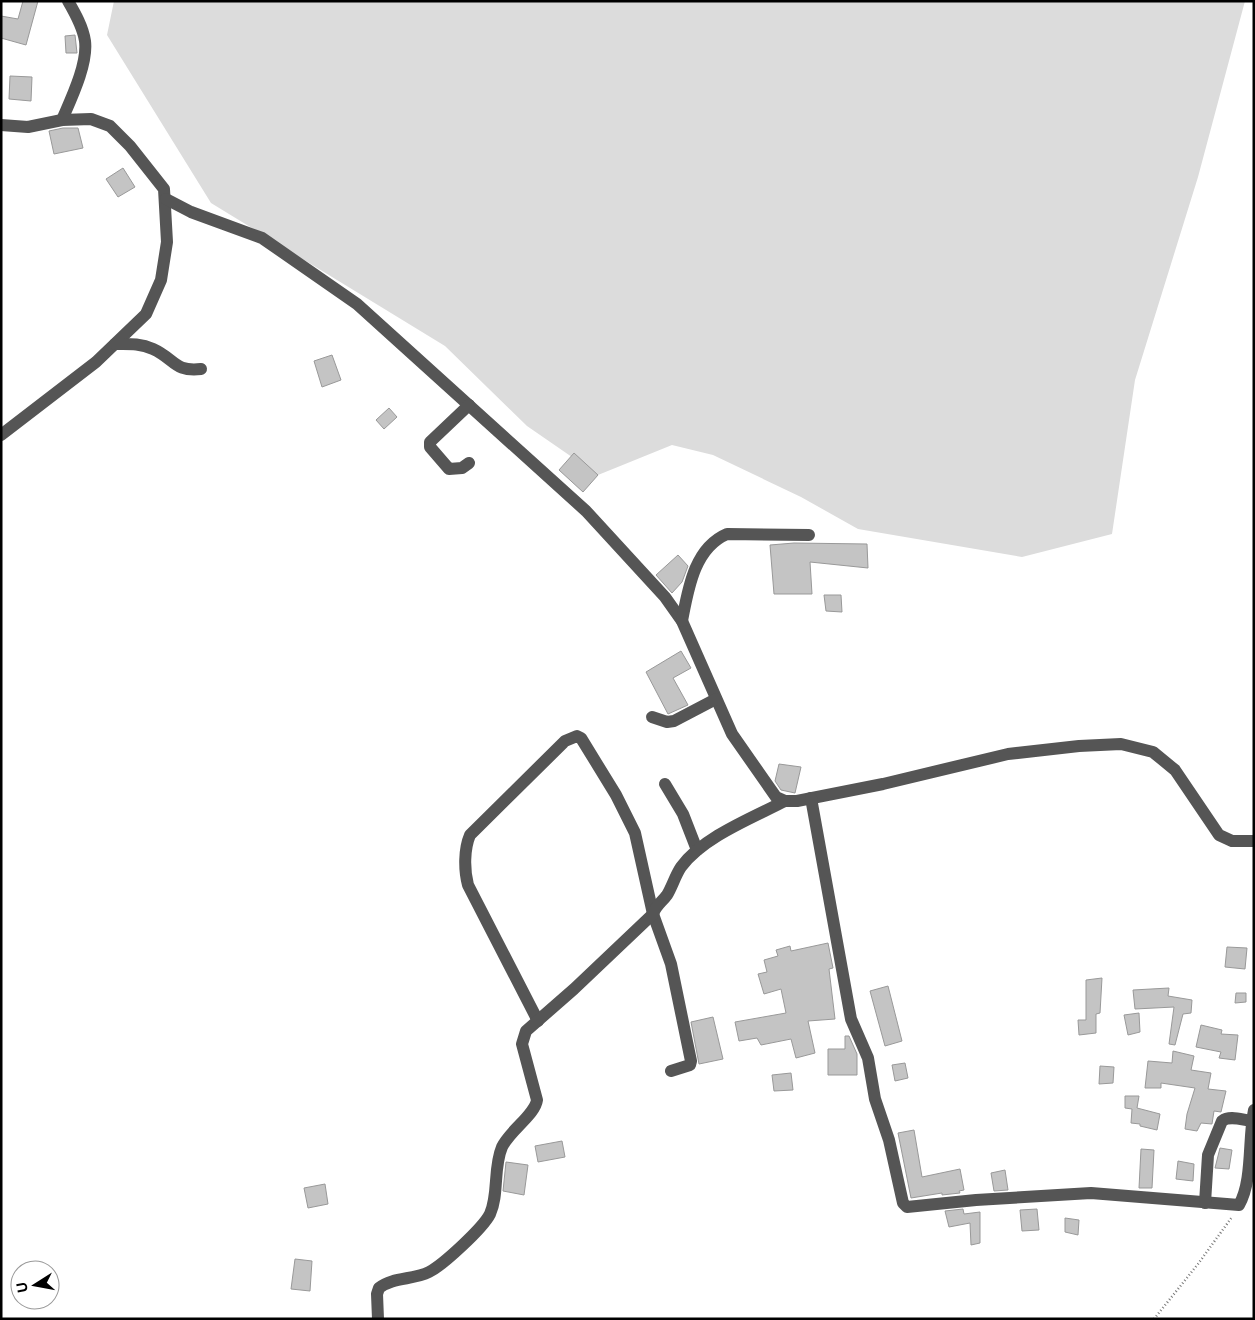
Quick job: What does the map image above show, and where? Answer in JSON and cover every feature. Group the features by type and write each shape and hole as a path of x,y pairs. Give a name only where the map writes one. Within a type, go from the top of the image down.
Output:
{"street":[{"path":"62,120 74,90 85,48 85,41 78,20 68,1"},
{"path":"1,125 28,127 62,120 91,119 110,126 164,189 167,242 161,280 146,314 96,362 1,435"},
{"path":"166,199 262,238 358,304 586,511 664,597 682,621 732,734 776,797 785,801"},
{"path":"115,344 136,343 153,349 184,370 202,369"},
{"path":"469,405 430,442 430,447 449,469 462,468 469,463"},
{"path":"682,621 696,567 716,539 727,534 809,535"},
{"path":"652,717 667,722 674,721 716,699"},
{"path":"538,1021 468,885 466,876 466,844 470,835 565,740 577,736 581,738 636,833 653,914 671,964 691,1062 690,1065 671,1072"},
{"path":"378,1319 376,1294 379,1288 395,1280 430,1272 457,1251 489,1216 494,1202 499,1153 512,1132 536,1108 537,1100 522,1044 526,1031 574,990 653,914 655,907 666,896 680,868 697,850 729,830 785,801 883,784 1008,754 1079,746 1121,744 1153,752 1175,770 1219,835 1232,841 1254,841"},
{"path":"665,784 683,814 697,850"},
{"path":"811,798 851,1019 868,1058 876,1099 889,1140 903,1203 907,1207 976,1200 1092,1194 1205,1203 1239,1205 1246,1193 1250,1180 1253,1116 1225,1118 1222,1121 1208,1155 1205,1203"}],"path":[{"path":"1154,1319 1224,1230 1239,1205"}],"shaded area":[{"path":"114,1 1245,1 1198,177 1135,380 1112,534 1022,557 858,529 801,497 713,455 672,445 598,475 527,426 445,346 211,203 107,35"}],"building":[{"path":"23,1 38,1 26,45 1,38 1,16 18,19"},
{"path":"75,35 77,53 66,53 65,36"},
{"path":"10,76 32,77 31,101 9,99"},
{"path":"63,128 78,128 83,148 54,154 49,131"},
{"path":"123,168 135,187 118,197 106,179"},
{"path":"332,355 341,380 322,387 314,361"},
{"path":"389,408 397,417 384,429 376,420"},
{"path":"574,453 598,475 583,492 559,470"},
{"path":"794,543 867,544 868,568 810,562 812,594 774,594 770,545"},
{"path":"678,555 688,566 682,582 672,593 656,575"},
{"path":"824,595 841,595 842,612 826,611"},
{"path":"681,651 691,668 673,678 688,705 668,714 646,672"},
{"path":"779,764 801,767 795,793 781,790 775,781"},
{"path":"828,943 833,968 829,969 835,1019 808,1021 815,1053 796,1058 791,1039 761,1045 757,1038 739,1041 735,1022 786,1013 781,989 764,994 758,974 767,972 764,960 778,956 776,950 790,946 791,951"},
{"path":"1227,947 1247,948 1245,969 1225,967"},
{"path":"1102,978 1100,1013 1096,1014 1096,1033 1079,1035 1078,1020 1086,1020 1086,980"},
{"path":"888,986 902,1041 885,1046 870,991"},
{"path":"1169,988 1168,996 1192,1000 1191,1013 1183,1014 1175,1045 1169,1044 1174,1007 1135,1009 1133,990"},
{"path":"1236,993 1246,993 1246,1002 1235,1003"},
{"path":"1139,1013 1140,1032 1128,1035 1124,1015"},
{"path":"713,1017 723,1059 699,1064 691,1022"},
{"path":"1201,1025 1222,1030 1221,1034 1238,1035 1235,1060 1219,1058 1221,1052 1196,1047"},
{"path":"845,1036 849,1036 857,1054 857,1075 828,1075 828,1049 845,1049"},
{"path":"1173,1051 1194,1056 1191,1070 1211,1073 1208,1089 1226,1091 1221,1112 1214,1111 1212,1124 1201,1123 1197,1131 1185,1129 1187,1114 1195,1088 1161,1083 1161,1088 1145,1088 1148,1061 1172,1063"},
{"path":"905,1063 908,1078 895,1081 892,1065"},
{"path":"1100,1066 1114,1067 1113,1083 1099,1084"},
{"path":"791,1073 793,1090 774,1091 772,1075"},
{"path":"1125,1096 1139,1096 1137,1108 1160,1114 1157,1130 1131,1123 1132,1109 1125,1108"},
{"path":"914,1130 922,1177 960,1169 964,1190 959,1191 960,1193 942,1195 942,1193 911,1198 898,1133"},
{"path":"562,1141 565,1157 538,1162 535,1146"},
{"path":"1220,1148 1232,1150 1229,1169 1215,1168"},
{"path":"1141,1149 1154,1150 1152,1188 1139,1188"},
{"path":"1178,1161 1194,1164 1193,1181 1176,1179"},
{"path":"506,1162 528,1165 524,1195 503,1191"},
{"path":"1005,1170 1008,1190 994,1191 991,1173"},
{"path":"325,1184 328,1204 308,1208 304,1188"},
{"path":"963,1209 964,1214 980,1212 980,1243 971,1245 970,1223 949,1227 945,1211"},
{"path":"1037,1209 1039,1230 1022,1231 1020,1210"},
{"path":"1065,1218 1079,1220 1078,1235 1065,1232"},
{"path":"295,1259 312,1261 310,1291 291,1289"}]}
